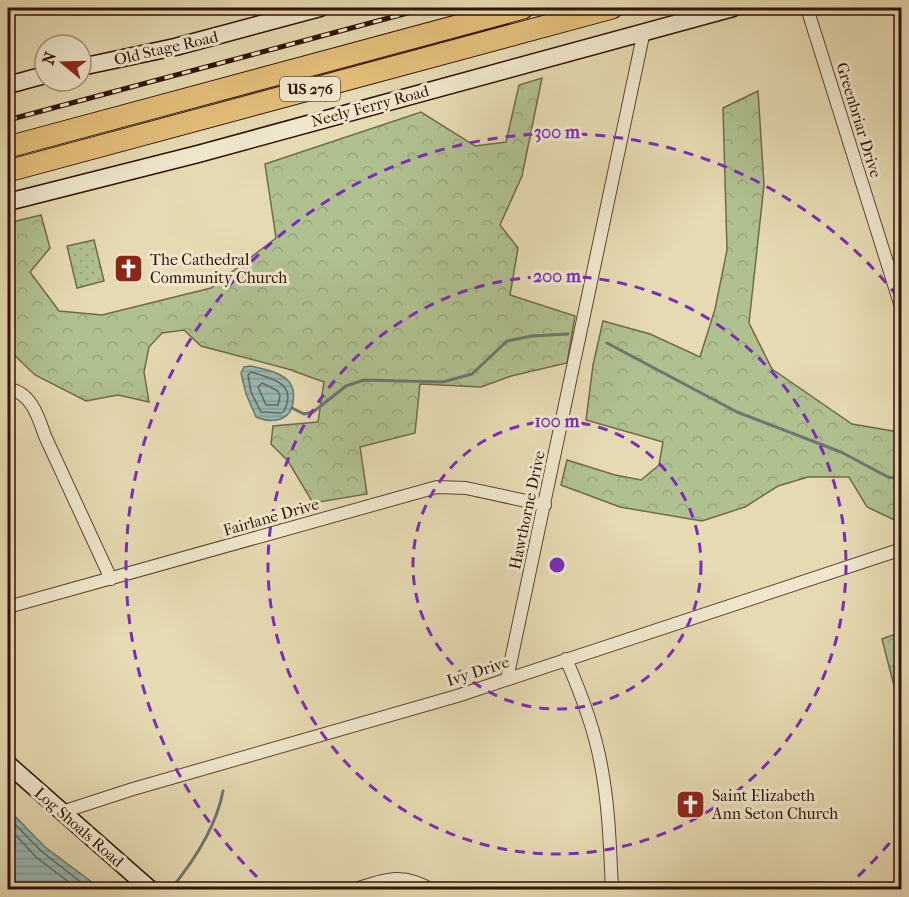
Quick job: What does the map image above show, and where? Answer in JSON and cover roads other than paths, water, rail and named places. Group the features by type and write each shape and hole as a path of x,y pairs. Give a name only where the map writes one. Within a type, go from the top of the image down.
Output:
{"highway":[{"name":"US 276","path":"8,147 523,8"},
{"name":"US 276","path":"8,171 612,8"}],"street":[{"name":"Old Stage Road","path":"93,64 174,47 320,8"},
{"name":"Neely Ferry Road","path":"8,202 198,154 733,8"},
{"name":"Greenbriar Drive","path":"807,8 902,310"},
{"name":"Hawthorne Drive","path":"507,679 644,31"},
{"path":"8,85 33,78"},
{"path":"8,389 25,396 39,418 49,446 111,579"},
{"name":"Fairlane Drive","path":"8,607 437,488 466,488 545,505"},
{"name":"Ivy Drive","path":"62,812 133,789 412,709 902,549"},
{"path":"566,659 601,766 606,800 612,890"},
{"name":"Log Shoals Road","path":"8,764 152,890"},
{"path":"352,890 392,878 407,878 432,890"}],"water":[{"path":"251,366 277,374 290,383 293,402 285,417 268,420 256,417 246,394 241,373 244,367"},
{"path":"8,809 45,847 101,889 18,889 8,873"}],"waterway":[{"path":"292,408 304,414 313,412 346,386 364,380 443,382 472,374 507,341 532,336 568,334"},
{"path":"607,343 737,412 841,452 888,477 902,479"},
{"path":"170,890 203,844 220,805 223,791"}],"railway":[{"path":"8,120 426,8"}],"place":[{"name":"The Cathedral Community Church","path":"129,268"},
{"name":"Saint Elizabeth Ann Seton Church","path":"691,804"}]}
